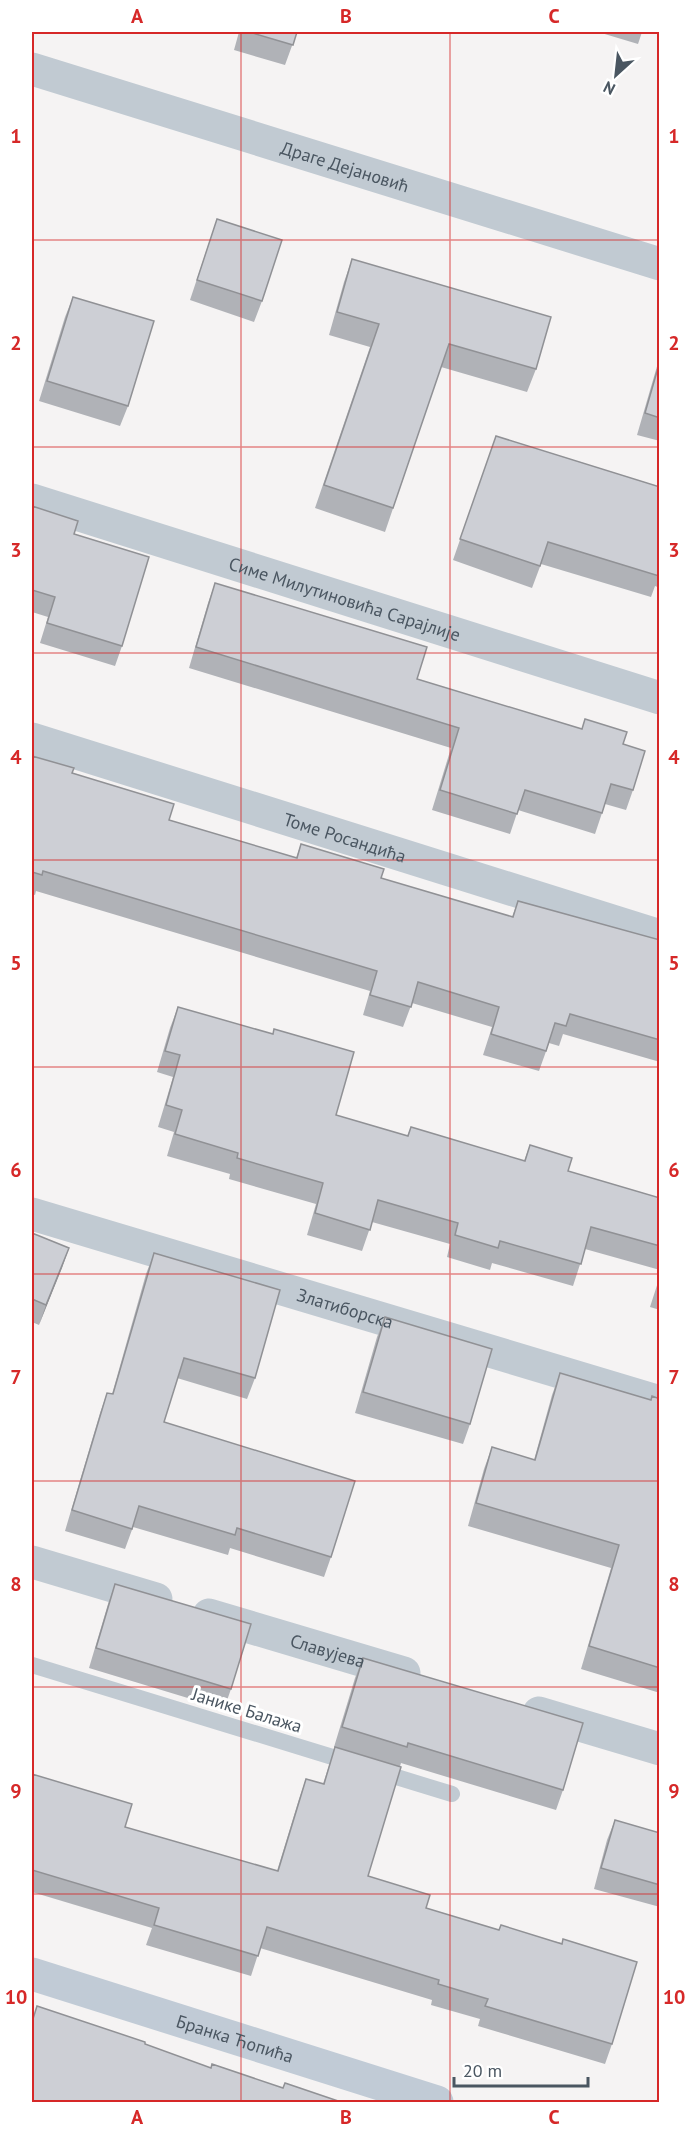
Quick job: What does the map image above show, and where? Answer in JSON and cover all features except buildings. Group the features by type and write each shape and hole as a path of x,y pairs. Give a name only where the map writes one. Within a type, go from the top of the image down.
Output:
{"street":[{"name":"Драге Дејановић","path":"32,69 660,264"},
{"name":"Симе Милутиновића Сарајлије","path":"32,500 660,698"},
{"name":"Томе Росандића","path":"32,739 660,936"},
{"name":"Златиборска","path":"32,1214 660,1402"},
{"name":"Славујева","path":"32,1562 431,1681"},
{"path":"511,1705 660,1749"},
{"name":"Бранка Ћопића","path":"32,1974 437,2103"}],"lane":[{"name":"Јанике Балажа","path":"32,1665 452,1794"}]}
